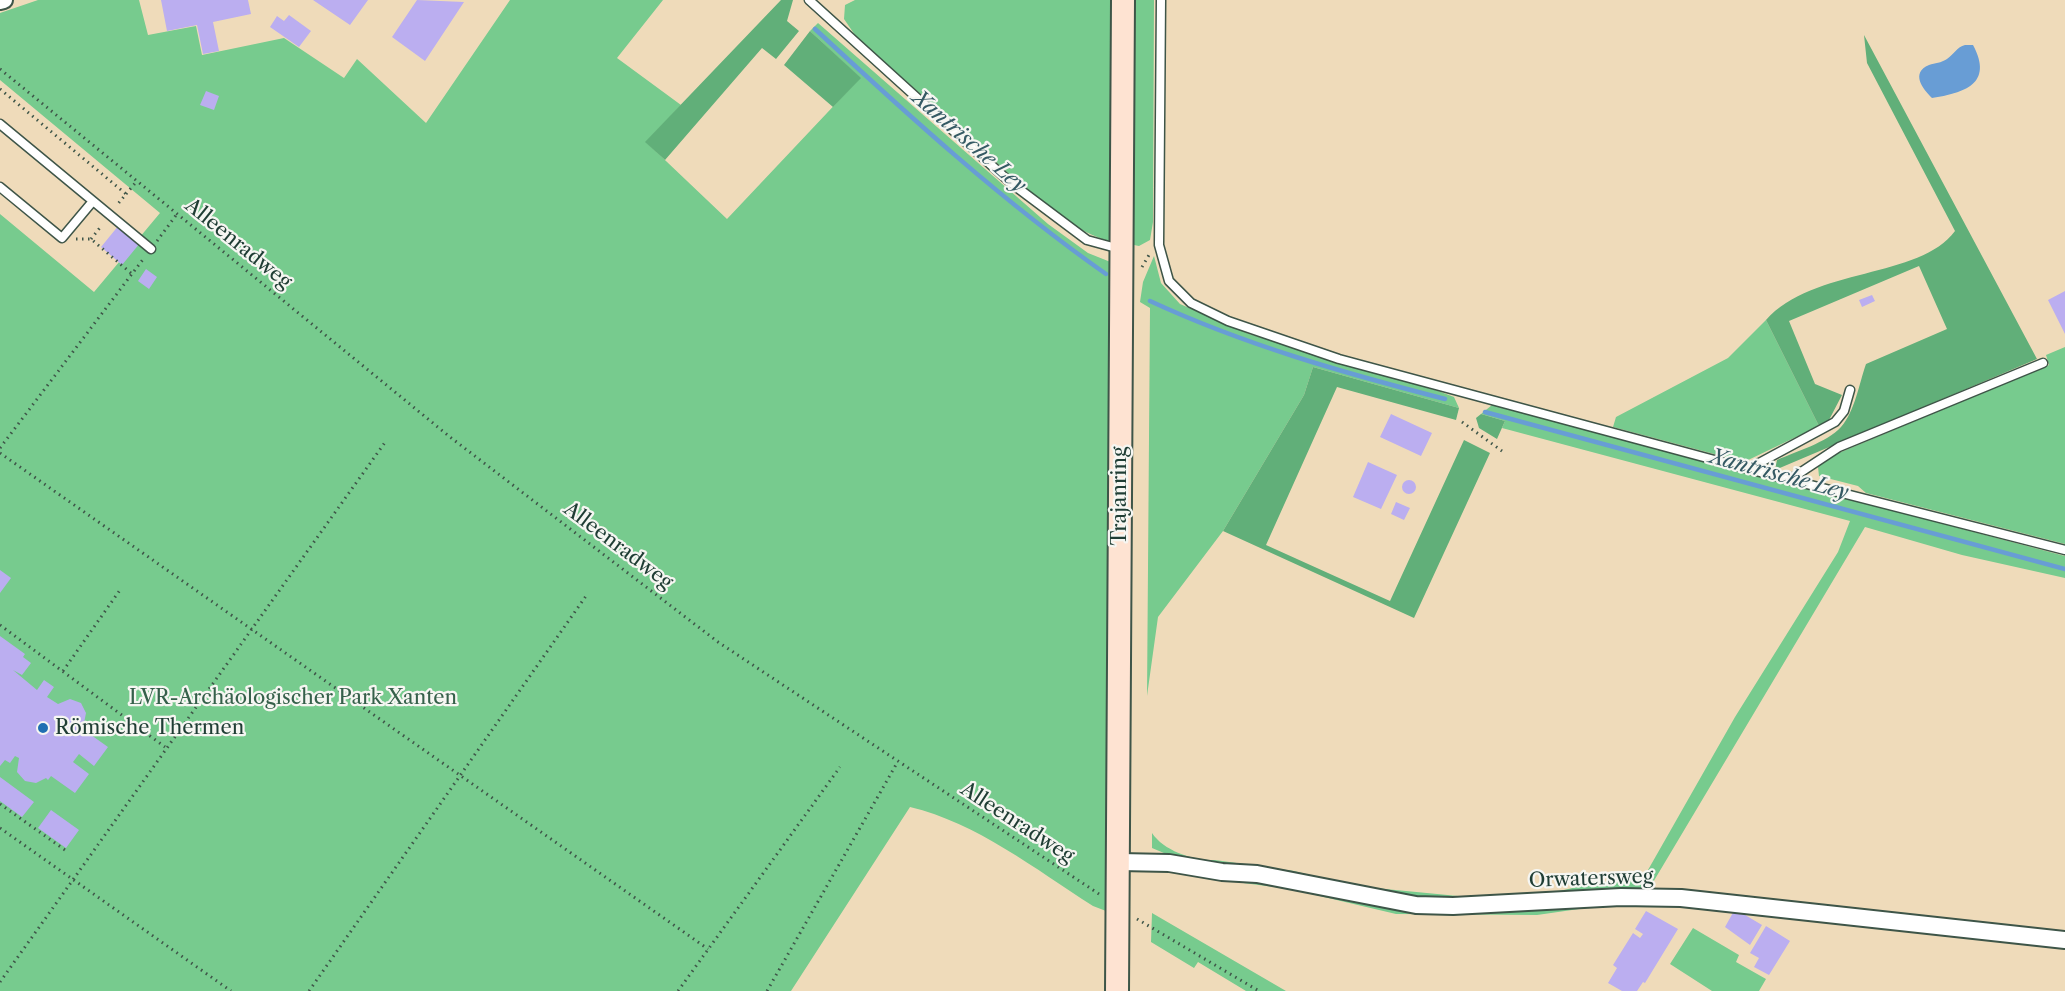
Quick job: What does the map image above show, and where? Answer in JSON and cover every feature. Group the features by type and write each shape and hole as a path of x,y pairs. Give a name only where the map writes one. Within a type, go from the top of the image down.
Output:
{"main road":[{"name":"Trajanring","path":"1117,991 1123,0"}],"street":[{"name":"Orwatersweg","path":"1119,862 1169,863 1222,872 1257,874 1416,905 1453,906 1621,897 1681,898 2065,940"}],"lane":[{"path":"809,0 944,124 1030,198 1087,240 1120,249"},
{"path":"1161,0 1159,244 1169,281 1191,303 1228,321 1339,359 1789,480 2065,550"},
{"path":"0,124 151,249"},
{"path":"0,187 62,238 93,201"},
{"path":"1789,480 1839,447 2043,363"},
{"path":"1748,469 1835,422 1844,411 1850,390"}],"path":[{"name":"Alleenradweg","path":"0,69 450,437 718,642 897,763 1119,907 1259,991"},
{"path":"0,89 126,194"},
{"path":"91,239 137,181"},
{"path":"0,448 177,214"},
{"path":"62,238 91,239 132,274"},
{"path":"1462,422 1502,451"},
{"path":"0,982 386,441"},
{"path":"0,453 708,949"},
{"path":"63,671 120,590"},
{"path":"309,991 586,596"},
{"path":"0,625 166,747"},
{"path":"767,991 897,763"},
{"path":"678,991 840,767"},
{"path":"0,804 65,850"},
{"path":"0,828 231,991"}],"green space":[{"name":"LVR-Archäologischer Park Xanten","path":"38,0 139,0 148,35 196,26 202,55 284,38 344,78 357,59 426,123 510,0 663,0 617,58 681,105 646,142 727,219 860,78 810,31 818,23 1048,224 1088,253 1113,263 1106,911 1093,906 982,836 935,814 910,807 791,991 0,991 0,214 94,292 160,213 0,80 0,13"},
{"path":"781,0 793,0 787,21 799,31 776,59 762,48 665,160 645,142"},
{"path":"855,0 1113,0 1114,242 1077,227 1038,200 855,35 844,19 845,5"},
{"path":"1134,0 1154,0 1153,222 1150,240 1139,246 1129,244"},
{"path":"810,31 861,78 833,107 784,65"},
{"path":"1864,35 2037,359 1775,470 1777,460 1819,442 1841,427 1853,405 1866,364 1947,329 1919,266 1789,321 1815,384 1842,395 1829,420 1819,426 1766,320 1786,303 1810,290 1917,258 1939,246 1955,231 1867,63"},
{"path":"1154,256 1161,283 1180,304 1249,334 1441,392 1454,397 1459,408 1313,367 1304,395 1223,531 1158,617 1147,696 1150,308 1140,302 1143,282"},
{"path":"1766,320 1819,426 1744,462 1613,427 1616,417 1728,358"},
{"path":"2065,347 2065,544 1866,493 1858,486 1819,476 1818,467 1822,460 2049,365 2046,355"},
{"path":"1313,367 1459,408 1456,420 1337,387 1266,545 1390,601 1464,440 1490,453 1414,618 1223,531 1304,395"},
{"path":"1492,405 2065,556 2065,578 1962,555 1865,527 1649,889 1603,896 1419,901 1183,861 1152,848 1152,833 1172,850 1198,859 1294,871 1354,886 1458,896 1538,896 1581,886 1644,877 1735,717 1838,552 1850,521 1502,428 1505,421 1481,414"},
{"path":"1481,414 1505,421 1497,439 1479,428 1476,418"},
{"path":"1226,875 1401,907 1635,901 1537,915 1396,914 1290,889 1204,878"},
{"path":"1152,913 1286,991 1246,991 1198,962 1194,968 1151,942"},
{"path":"1693,928 1739,955 1736,962 1766,979 1759,991 1712,991 1670,964"}],"water":[{"path":"1965,45 1973,45 1979,58 1978,78 1965,89 1932,98 1922,86 1920,72 1929,65 1947,59"}],"building":[{"path":"161,0 248,0 251,14 213,22 219,51 203,54 197,25 167,31"},
{"path":"313,0 368,0 350,25"},
{"path":"417,0 464,2 425,61 392,37"},
{"path":"289,15 311,31 299,47 270,27 277,16 284,21"},
{"path":"206,91 219,96 214,110 200,105"},
{"path":"119,225 140,243 122,265 101,247"},
{"path":"146,269 157,277 149,289 138,281"},
{"path":"2065,291 2065,334 2048,300"},
{"path":"1872,295 1875,301 1862,307 1859,300"},
{"path":"1391,414 1432,433 1421,456 1380,437"},
{"path":"1368,462 1397,475 1381,509 1353,497"},
{"path":"1406,480 1412,480 1416,487 1412,494 1406,494 1402,490 1402,484"},
{"path":"1396,502 1410,508 1404,520 1391,514"},
{"path":"0,570 11,578 0,593"},
{"name":"Römische Thermen","path":"0,636 25,654 23,657 31,663 22,675 13,670 37,690 44,680 54,687 47,697 58,704 70,699 81,703 86,713 84,723 87,725 84,730 108,747 94,766 79,754 73,762 89,774 75,793 51,776 48,780 46,778 36,783 25,781 17,772 19,758 15,756 10,763 5,760 0,766"},
{"path":"0,777 34,802 22,817 0,801"},
{"path":"51,810 79,830 66,848 38,828"},
{"path":"1735,909 1762,925 1750,945 1725,927"},
{"path":"1646,911 1678,929 1645,983 1643,982 1637,991 1622,991 1608,983 1617,968 1613,965 1633,933 1640,938 1643,934 1635,929"},
{"path":"1766,926 1790,941 1769,975 1754,967 1759,958 1750,953"}],"waterway":[{"name":"Xantrische Ley","path":"815,29 993,187 1106,274"},
{"name":"Xantrische Ley","path":"1150,301 1222,331 1295,357 1445,399"},
{"name":"Xantrische Ley","path":"1485,412 2065,569"}],"place":[{"name":"Römische Thermen","path":"43,728"}]}
